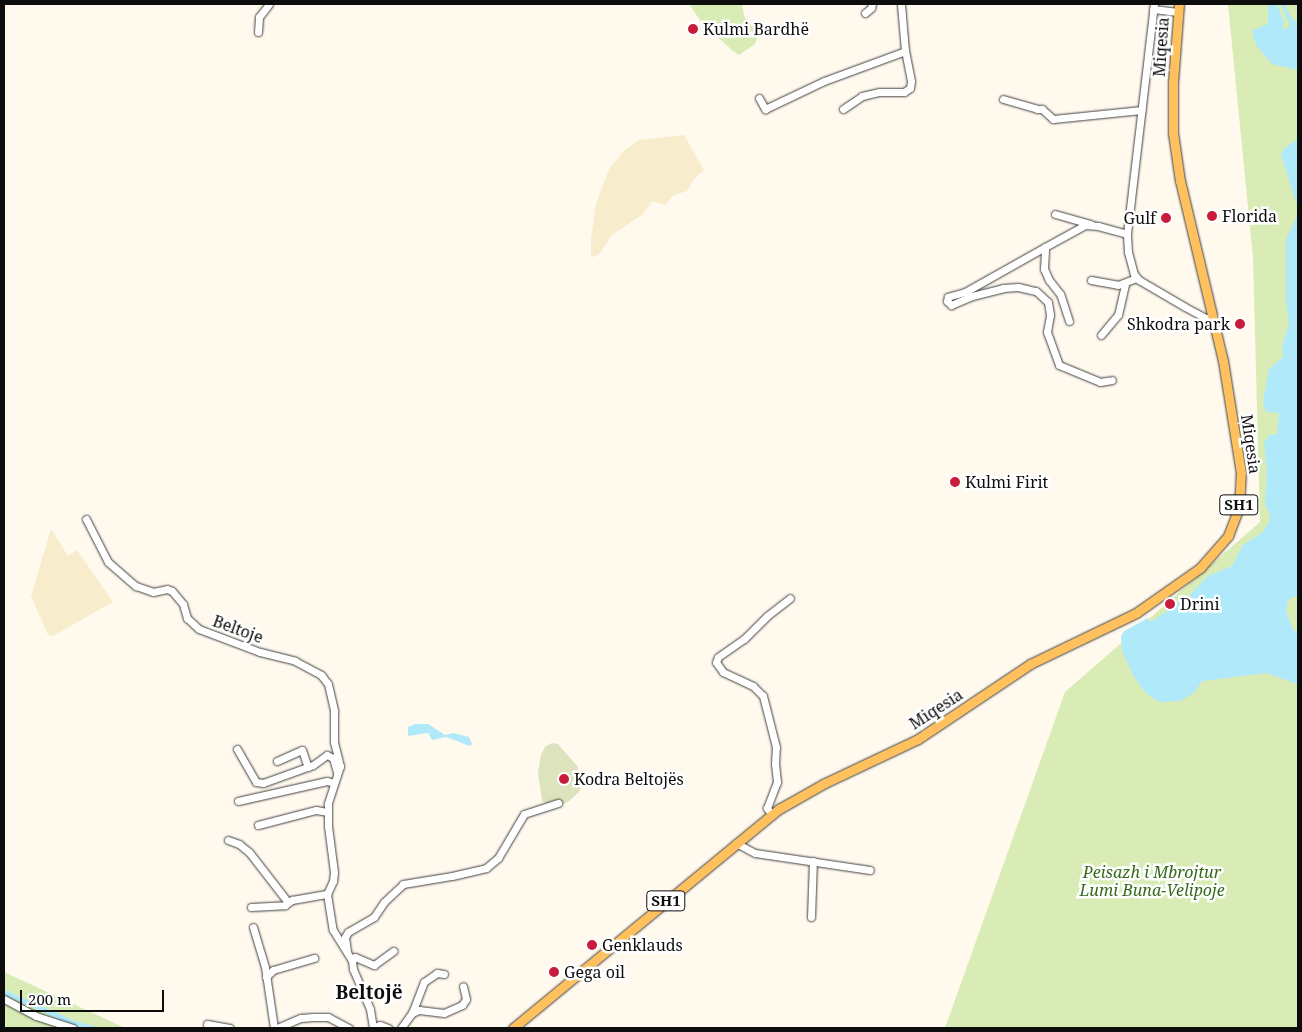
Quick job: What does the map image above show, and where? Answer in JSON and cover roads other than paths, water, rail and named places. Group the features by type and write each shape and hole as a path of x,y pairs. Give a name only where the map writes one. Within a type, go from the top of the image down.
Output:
{"main road":[{"name":"Miqesia","path":"772,815 825,783 918,739 949,720 1018,671 1136,612 1190,576 1219,550 1234,524 1241,495 1241,473 1224,370 1184,201 1173,133 1172,82 1179,8"},
{"name":"SH1","path":"513,1028 772,815"}],"street":[{"path":"258,32 259,17 269,4"},
{"path":"865,13 871,8 872,4"},
{"path":"843,109 862,96 879,92 904,92 910,88 911,81 905,52 901,4"},
{"path":"1179,8 1154,7 1127,234 1128,252 1136,278 1185,307 1206,318 1212,318"},
{"path":"759,98 765,109 824,81 905,52"},
{"path":"1003,99 1042,109 1050,119 1142,110"},
{"path":"1055,214 1127,234"},
{"path":"1098,226 1080,227 965,292 948,297 947,302 951,305 972,296 1003,288 1018,287 1036,291 1048,302 1050,315 1046,332 1059,365 1100,382 1112,380"},
{"path":"1045,247 1044,269 1049,280 1060,294 1069,321"},
{"path":"1091,280 1125,284 1136,278"},
{"path":"1101,335 1118,315 1125,284"},
{"name":"Beltoje","path":"86,519 98,545 113,567 144,591 172,591 183,604 187,618 200,629 260,652 295,661 309,667 325,678 332,696 334,742 340,762 327,812 334,872 333,881 327,894 333,930 350,958"},
{"path":"772,815 767,808 777,782 776,747 763,696 752,686 723,672 716,662 718,657 744,639 766,616 790,598"},
{"path":"237,750 256,782 263,783 308,767 330,755 337,772"},
{"path":"277,761 302,750 308,767"},
{"path":"238,801 326,781 334,783"},
{"path":"388,1028 380,1025 373,1028 370,1009 353,969 345,943 348,932 374,917 384,902 403,884 486,868 498,858 524,814 558,803"},
{"path":"258,825 316,810 327,812"},
{"path":"228,840 239,844 249,852 272,878 287,901"},
{"path":"736,843 755,852 870,870"},
{"path":"811,917 813,862"},
{"path":"251,907 284,905 287,901 327,894"},
{"path":"253,928 265,967 276,1028 301,1018 313,1017 328,1017 349,1028"},
{"path":"350,958 355,957 374,965 393,951"},
{"path":"266,977 273,970 314,958"},
{"path":"401,1028 412,1013 424,982 437,973 444,974"},
{"path":"412,1013 419,1010 444,1013 455,1010 466,999 463,986"},
{"path":"4,999 36,1016 73,1028"},
{"path":"207,1024 230,1028"}],"water":[{"path":"1268,4 1277,4 1284,22 1282,28 1286,29 1290,26 1281,4 1285,4 1292,19 1298,23 1298,70 1272,64 1256,45 1252,30 1268,24"},
{"path":"1298,134 1298,209 1281,154 1285,148 1296,140"},
{"path":"1298,209 1298,595 1288,600 1286,611 1293,630 1296,631 1298,629 1298,684 1266,673 1202,681 1194,693 1180,701 1162,702 1155,700 1145,692 1134,677 1122,651 1121,636 1124,631 1148,618 1151,622 1178,603 1184,601 1208,576 1232,566 1243,545 1263,532 1270,520 1270,514 1265,505 1267,470 1264,443 1269,435 1277,434 1279,413 1266,412 1263,402 1269,369 1283,357 1282,347 1289,323 1286,302 1286,239 1297,216"},
{"path":"415,724 428,724 445,735 453,733 469,737 472,744 470,746 446,737 432,740 428,733 408,736 408,727"}],"waterway":[{"path":"4,992 74,1023 93,1028"}],"place":[{"name":"Kulmi Bardhë","path":"693,29"},
{"name":"Florida","path":"1212,216"},
{"name":"Gulf","path":"1166,218"},
{"name":"Shkodra park","path":"1240,324"},
{"name":"Kulmi Firit","path":"955,482"},
{"name":"Drini","path":"1170,604"},
{"name":"Kodra Beltojës","path":"564,779"},
{"name":"Genklauds","path":"592,945"},
{"name":"Gega oil","path":"554,972"}],"district":[{"name":"Beltojë","path":"369,993"}],"park label":[{"name":"Peisazh i Mbrojtur Lumi Buna-Velipoje","path":"1152,881"}]}
